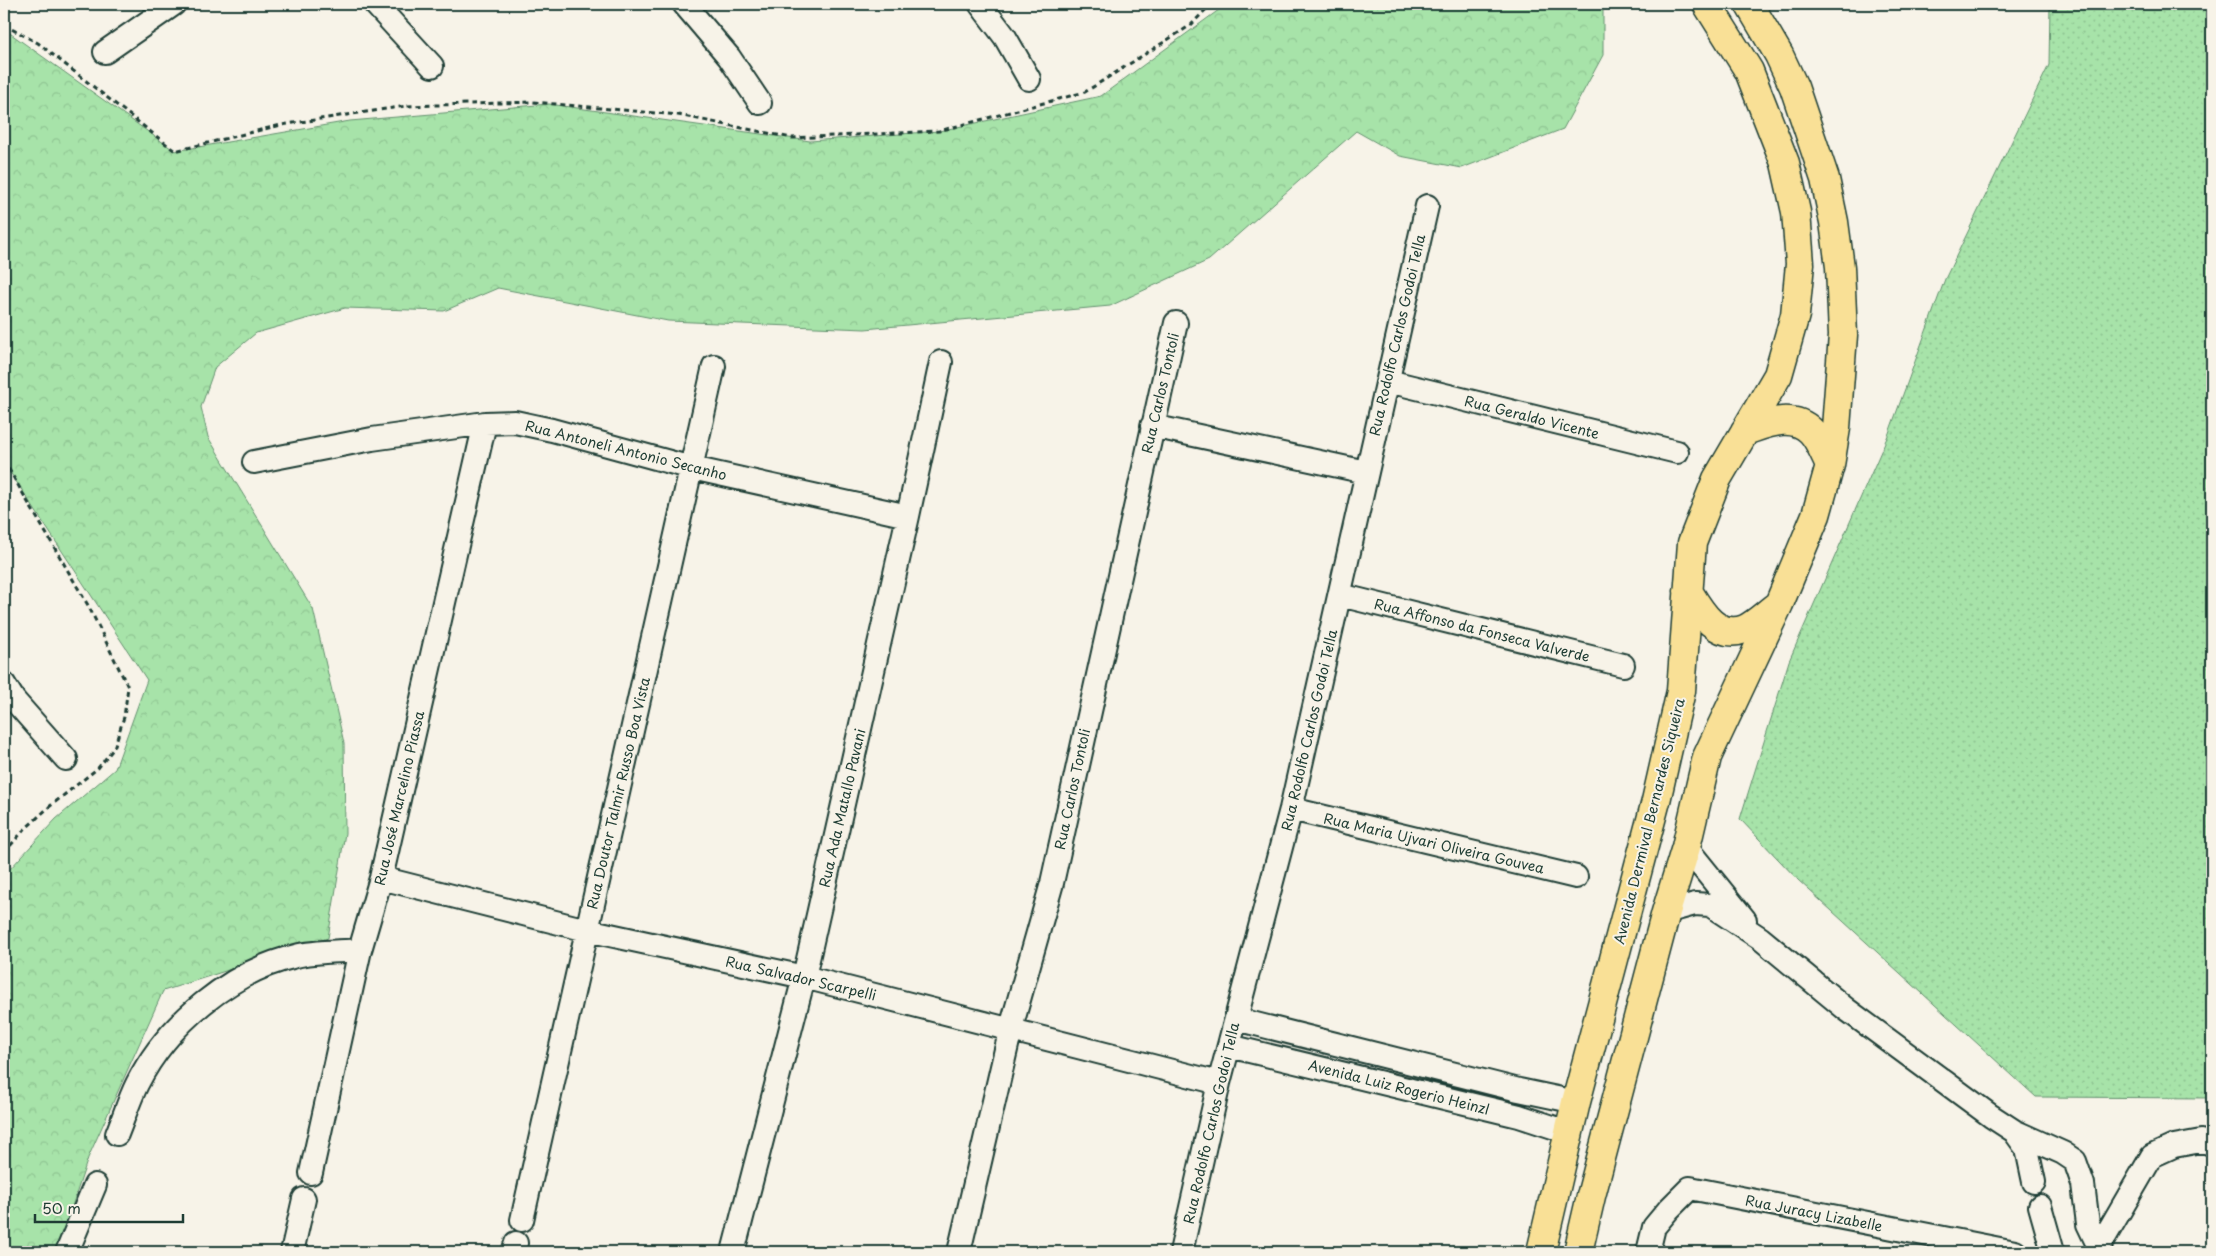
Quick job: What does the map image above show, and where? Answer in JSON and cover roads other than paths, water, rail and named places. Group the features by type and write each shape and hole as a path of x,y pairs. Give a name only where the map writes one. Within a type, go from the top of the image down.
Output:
{"main road":[{"name":"Avenida Dermival Bernardes Siqueira","path":"1541,1252 1568,1132 1656,800 1681,691 1692,543 1716,480 1778,375 1795,315 1800,264 1796,212 1785,163 1749,71 1707,4"},
{"path":"1578,1252 1666,912 1686,847 1707,757 1779,604 1816,515 1830,465 1836,428 1843,335 1840,267 1834,222 1825,179 1794,87 1779,55 1749,4"},
{"path":"1745,430 1781,420 1799,422 1812,432 1830,465"},
{"path":"1688,591 1704,618 1717,627 1729,631 1745,629 1779,604"}],"street":[{"path":"105,52 174,4"},
{"path":"375,4 432,66"},
{"path":"980,4 1005,37 1029,79"},
{"path":"692,7 760,103"},
{"name":"Rua Rodolfo Carlos Godoi Tella","path":"1181,1252 1219,1083 1291,809 1427,206"},
{"name":"Rua Carlos Tontoli","path":"960,1252 1011,1028 1052,883 1176,323"},
{"name":"Rua Ada Matallo Pavani","path":"733,1252 804,977 941,362"},
{"name":"Rua Doutor Talmir Russo Boa Vista","path":"522,1220 714,366"},
{"name":"Rua Geraldo Vicente","path":"1388,381 1677,452"},
{"name":"Rua Antoneli Antonio Secanho","path":"254,462 372,439 485,423 515,422 552,430 692,468 908,516"},
{"name":"Rua José Marcelino Piassa","path":"311,1173 360,950 381,878 485,423"},
{"path":"1152,426 1366,472"},
{"name":"Rua Affonso da Fonseca Valverde","path":"1340,595 1623,665"},
{"path":"7,697 66,759"},
{"name":"Rua Maria Ujvari Oliveira Gouvea","path":"1291,809 1576,877"},
{"path":"1686,847 1760,938"},
{"name":"Rua Salvador Scarpelli","path":"381,878 587,930 804,977 1011,1028 1219,1083"},
{"path":"1666,912 1695,904 1710,905 1760,938 1846,1009 2014,1131 2063,1153 2075,1161 2083,1184 2088,1224 2100,1249"},
{"path":"117,1134 138,1083 162,1044 194,1012 223,987 258,968 297,955 360,950"},
{"name":"Avenida Luiz Rogerio Heinzl","path":"1236,1019 1510,1088 1576,1102"},
{"name":"Avenida Luiz Rogerio Heinzl","path":"1229,1046 1519,1116 1568,1132"},
{"path":"2014,1131 2027,1149 2034,1182"},
{"path":"2100,1249 2152,1156 2174,1146 2201,1141 2212,1144"},
{"path":"67,1252 95,1185"},
{"name":"Rua Juracy Lizabelle","path":"1648,1252 1654,1227 1690,1188 2015,1252"},
{"path":"292,1252 304,1200"},
{"path":"2040,1206 2053,1252"}]}
